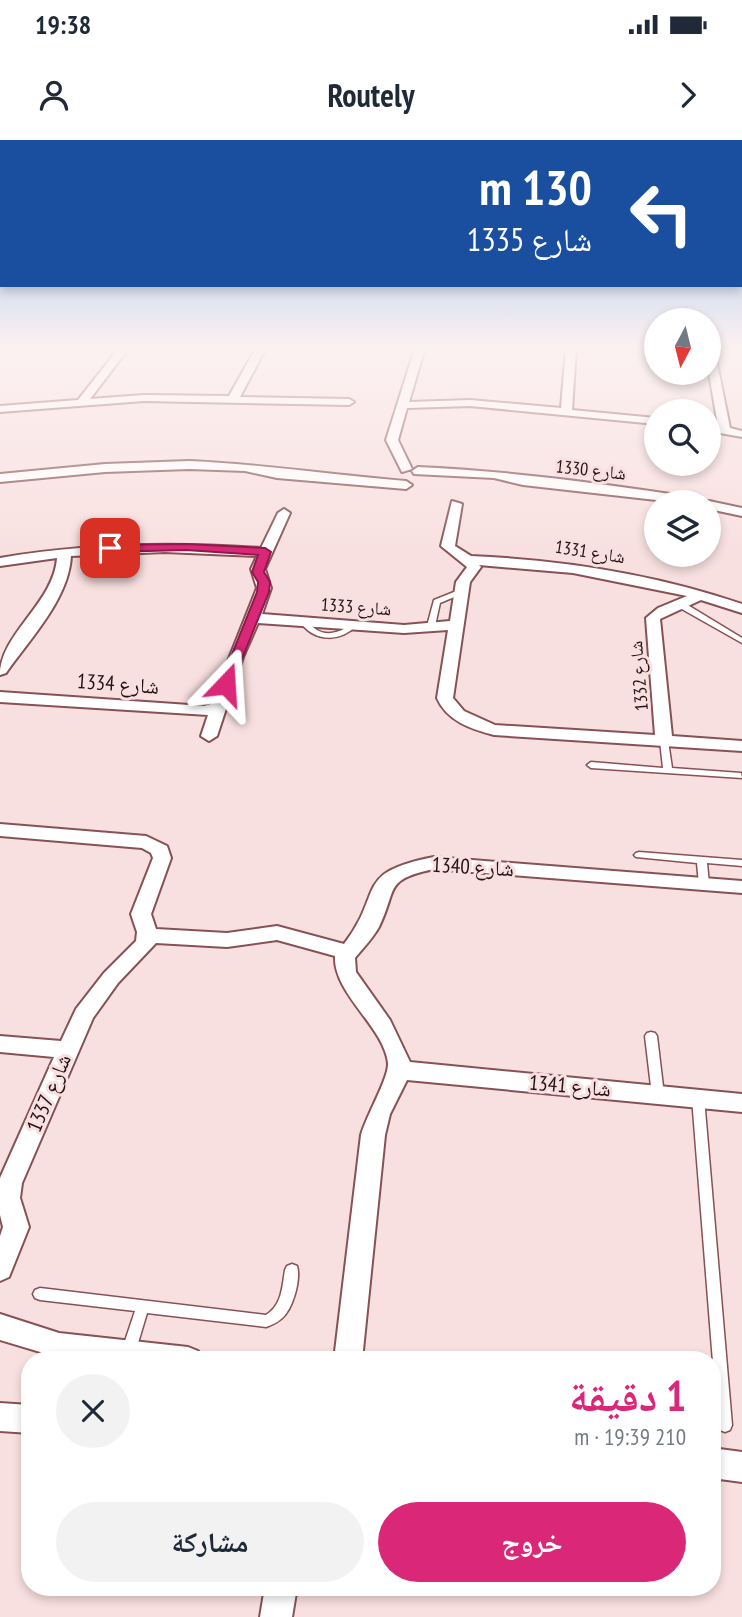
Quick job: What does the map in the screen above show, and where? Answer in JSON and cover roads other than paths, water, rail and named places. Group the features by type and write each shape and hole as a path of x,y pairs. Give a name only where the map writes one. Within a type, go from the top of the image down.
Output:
{"street":[{"path":"393,476 397,482 411,485 423,478 412,470 392,442 399,417"},
{"path":"619,417 644,420"},
{"path":"722,417 725,431"},
{"path":"721,430 742,434"},
{"name":"شارع 1330","path":"0,478 106,468 189,465 245,467 276,474 411,485 493,486 523,481"},
{"name":"شارع 1330","path":"367,482 393,476 397,471 412,470 494,474 523,481 644,494"},
{"path":"456,504 448,546 455,554 470,560 473,569 464,580 445,701 463,717 494,730 742,746"},
{"path":"721,508 742,512"},
{"path":"209,736 235,657 264,588 258,572 284,513"},
{"path":"0,562 64,552 161,547 265,552"},
{"path":"0,670 59,580 64,567 64,552"},
{"name":"شارع 1331","path":"470,560 570,568 698,595 742,609"},
{"name":"شارع 1332","path":"664,741 653,618 659,613 683,606 698,595"},
{"name":"شارع 1333","path":"253,618 411,629 457,625"},
{"name":"شارع 1334","path":"0,697 204,711 219,707"},
{"path":"0,830 140,842 156,847 162,858 141,914 148,935 227,940 277,933 347,952 345,973 395,1049 399,1070 395,1085 379,1113 373,1135 349,1351"},
{"name":"شارع 1340","path":"347,952 369,926 383,883 396,873 414,866 444,864 742,887"},
{"name":"شارع 1337","path":"0,1269 16,1227 8,1198 10,1183 67,1050 92,1001 111,978 142,949 148,935"},
{"path":"0,1044 67,1050"},
{"name":"شارع 1341","path":"399,1070 742,1102"},
{"path":"0,1328 43,1343 111,1351"},
{"path":"0,1417 21,1418"},
{"path":"721,1464 742,1466"},
{"path":"276,1617 280,1596"}],"lane":[{"path":"431,626 435,604 462,592"},
{"path":"683,606 742,640"},
{"path":"664,741 668,770"},
{"path":"591,765 741,776"},
{"path":"639,855 742,863"},
{"path":"702,860 704,884"},
{"path":"651,1036 657,1095"},
{"path":"698,1098 719,1351"},
{"path":"40,1294 266,1321 280,1314 285,1308 292,1270"},
{"path":"129,1351 143,1306"},
{"path":"721,1377 725,1425"}]}
